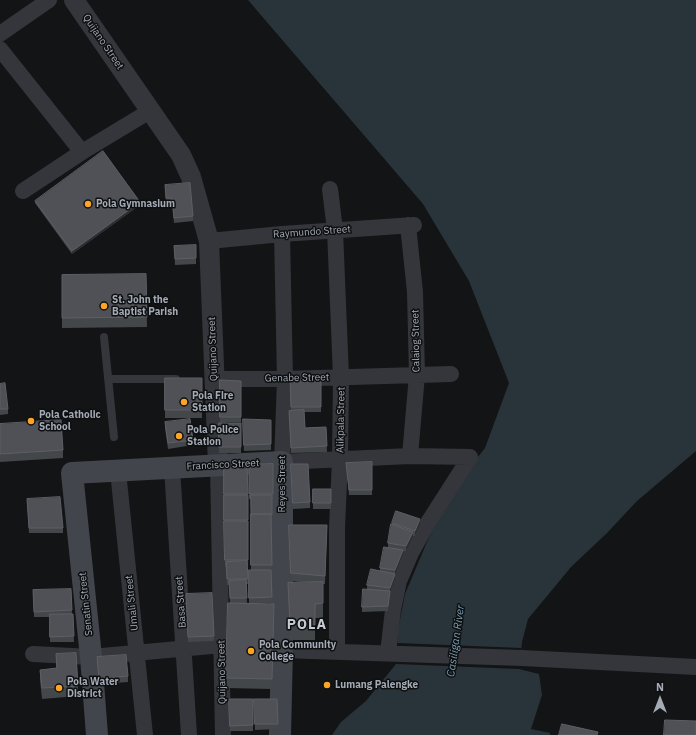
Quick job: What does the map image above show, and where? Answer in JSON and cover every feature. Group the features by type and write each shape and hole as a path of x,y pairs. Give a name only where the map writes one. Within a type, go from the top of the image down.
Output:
{"main road":[{"name":"Francisco Street","path":"72,474 282,462"},
{"name":"Reyes Street","path":"280,735 282,650 282,462"},
{"name":"Senatin Street","path":"72,474 91,657 97,735"}],"street":[{"path":"0,34 49,0"},
{"name":"Quijano Street","path":"74,0 180,155 191,177 209,242 211,379 218,465 224,735"},
{"path":"0,49 82,152"},
{"path":"23,191 82,152 150,111"},
{"name":"Alikpala Street","path":"330,189 335,230 341,377 337,528 337,652"},
{"name":"Raymundo Street","path":"209,242 282,234 411,225"},
{"name":"Calaiog Street","path":"410,456 417,375 415,292 411,225"},
{"name":"Reyes Street","path":"282,234 284,378 282,462"},
{"name":"Genabe Street","path":"211,379 451,374"},
{"name":"Francisco Street","path":"282,462 410,456 470,457 429,521 411,553 399,581 393,610 392,654"},
{"name":"Basa Street","path":"172,468 189,735"},
{"name":"Umali Street","path":"118,471 145,735"},
{"path":"33,654 91,657 222,645"},
{"path":"282,650 522,658 696,667"}],"lane":[{"path":"104,337 114,437"},
{"path":"109,379 184,379"}],"water":[{"name":"Casiligan River","path":"248,0 696,0 696,451 637,501 607,533 571,567 528,619 522,642 519,669 539,674 542,695 531,729 550,733 550,735 332,735 341,722 366,701 396,664 398,630 405,594 427,542 453,489 485,448 509,383 469,281 423,204"}],"pier":[{"path":"397,643 521,648 519,669 396,664"}],"building":[{"name":"Pola Gymnasium","path":"103,151 140,202 72,251 35,201"},
{"path":"190,183 193,216 174,218 172,198 166,198 165,185"},
{"path":"196,245 196,258 175,259 174,246"},
{"name":"St. John the Baptist Parish","path":"146,274 147,317 62,318 62,275"},
{"name":"Pola Fire Station","path":"165,378 202,378 202,410 165,410"},
{"path":"321,378 321,407 291,407 290,379"},
{"path":"220,380 241,381 241,417 220,417"},
{"path":"5,383 8,409 0,409 0,384"},
{"path":"304,410 305,428 326,427 327,446 291,448 289,411"},
{"name":"Pola Police Station","path":"190,419 193,440 168,443 165,422"},
{"path":"243,419 271,420 271,444 244,445"},
{"path":"61,420 63,450 0,454 0,424"},
{"path":"219,423 241,423 241,447 219,447"},
{"path":"372,462 372,490 349,490 346,463"},
{"path":"273,464 273,494 249,494 249,465"},
{"path":"291,464 308,464 310,502 293,503"},
{"path":"224,465 247,465 248,494 224,494"},
{"path":"313,489 331,489 331,503 313,503"},
{"path":"224,495 248,495 248,520 224,520"},
{"path":"251,495 272,495 272,515 251,514"},
{"path":"60,497 63,528 29,528 27,499"},
{"path":"396,511 420,519 415,531 392,523"},
{"path":"251,514 271,514 272,565 251,565"},
{"path":"224,521 248,521 248,560 225,560"},
{"path":"391,524 413,532 406,546 388,543"},
{"path":"289,525 327,525 325,576 291,573"},
{"path":"384,547 403,550 395,570 380,568"},
{"path":"247,561 248,579 227,579 226,562"},
{"path":"371,569 395,574 390,588 367,585"},
{"path":"249,570 271,570 272,597 249,598"},
{"path":"246,580 247,598 230,598 229,581"},
{"path":"323,582 323,603 315,604 315,625 290,625 288,583"},
{"path":"71,589 72,610 34,612 33,590"},
{"path":"363,589 390,591 388,606 362,607"},
{"path":"212,593 214,636 188,637 186,594"},
{"name":"Pola Community College","path":"228,603 274,604 272,679 226,678"},
{"path":"50,614 73,614 74,636 50,637"},
{"path":"76,653 78,686 42,688 40,670 57,668 56,654"},
{"path":"126,655 128,676 99,679 97,657"},
{"path":"229,699 253,699 253,725 230,726"},
{"path":"254,699 277,699 278,724 255,724"},
{"path":"665,720 696,721 696,735 664,735"},
{"path":"562,724 598,732 597,735 559,735"}],"place":[{"name":"Pola Gymnasium","path":"88,204"},
{"name":"St. John the Baptist Parish","path":"104,306"},
{"name":"Pola Fire Station","path":"184,402"},
{"name":"Pola Catholic School","path":"31,421"},
{"name":"Pola Police Station","path":"179,436"},
{"name":"Pola Community College","path":"251,651"},
{"name":"Lumang Palengke","path":"327,685"},
{"name":"Pola Water District","path":"59,688"}],"district":[{"name":"POLA","path":"307,625"}]}
